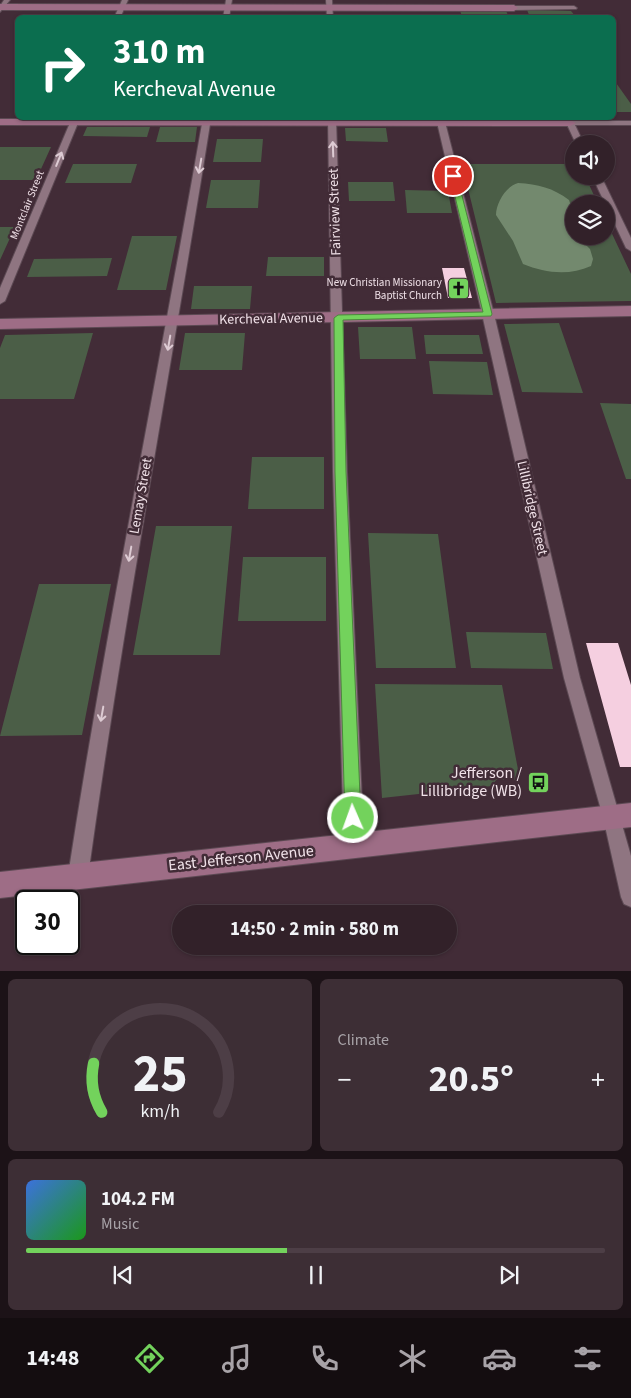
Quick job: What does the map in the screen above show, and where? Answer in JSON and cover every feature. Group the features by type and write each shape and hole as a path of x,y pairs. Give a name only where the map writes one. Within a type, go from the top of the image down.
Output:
{"main road":[{"name":"East Jefferson Avenue","path":"354,845 621,816"}],"street":[{"path":"2,6 123,4 512,4 574,8"},
{"path":"0,122 75,120 569,120 631,123"},
{"name":"Montclair Street","path":"0,301 75,120"},
{"name":"Lemay Street","path":"78,876 102,716 207,120"},
{"name":"Fairview Street","path":"332,120 340,472 354,845"},
{"name":"Lillibridge Street","path":"440,120 488,314 572,678 621,816 631,897"},
{"path":"569,120 576,135"},
{"path":"600,185 631,248"},
{"name":"Kercheval Avenue","path":"0,324 631,311"},
{"name":"East Jefferson Avenue","path":"0,885 354,845"}],"shaded area":[{"path":"460,10 506,11 508,15 461,15"},
{"path":"527,10 571,11 574,15 529,15"},
{"path":"616,83 631,104 631,112 616,112"},
{"path":"87,127 150,127 147,137 83,136"},
{"path":"160,127 197,127 195,142 156,142"},
{"path":"345,128 386,128 388,142 346,141"},
{"path":"217,139 263,139 261,162 213,162"},
{"path":"0,147 51,147 36,180 0,180"},
{"path":"73,164 137,164 131,183 65,183"},
{"path":"462,164 565,164 565,185 589,185 594,195 565,195 565,245 615,245 615,240 631,274 631,301 496,303"},
{"path":"211,180 260,180 258,208 206,208"},
{"path":"348,182 393,182 395,201 349,201"},
{"path":"518,183 545,187 565,197 565,245 586,245 590,249 593,259 591,266 574,271 557,272 540,270 523,264 513,241 496,215 498,205 506,191"},
{"path":"405,190 448,191 452,213 407,213"},
{"path":"0,227 15,227 0,260"},
{"path":"132,236 177,236 166,290 117,290"},
{"path":"268,257 324,257 324,276 266,276"},
{"path":"112,258 107,276 27,277 34,259"},
{"path":"194,286 252,286 250,309 191,309"},
{"path":"559,323 583,393 522,392 504,324"},
{"path":"358,327 412,327 416,359 360,359"},
{"path":"93,333 74,399 0,399 0,348 5,335"},
{"path":"185,333 245,333 242,370 179,370"},
{"path":"424,335 479,335 483,354 426,354"},
{"path":"429,361 487,362 493,395 433,394"},
{"path":"600,403 631,404 631,479 626,479"},
{"path":"252,457 324,457 324,509 248,509"},
{"path":"156,526 232,526 220,655 133,655"},
{"path":"368,533 438,534 456,668 376,668"},
{"path":"243,557 326,557 326,621 238,621"},
{"path":"39,584 111,584 82,735 0,736"},
{"path":"466,632 546,633 553,669 471,668"},
{"path":"375,684 502,685 520,780 496,780 492,786 382,798"}],"building":[{"name":"New Christian Missionary Baptist Church","path":"442,268 464,268 472,298 448,298"},
{"path":"586,643 618,643 631,685 631,767 620,767"}],"place":[{"name":"New Christian Missionary Baptist Church","path":"458,288"},
{"name":"Jefferson / Lillibridge (WB)","path":"538,782"}],"route":[{"path":"353,818 340,472 341,431 338,318 488,314 453,176"}]}
